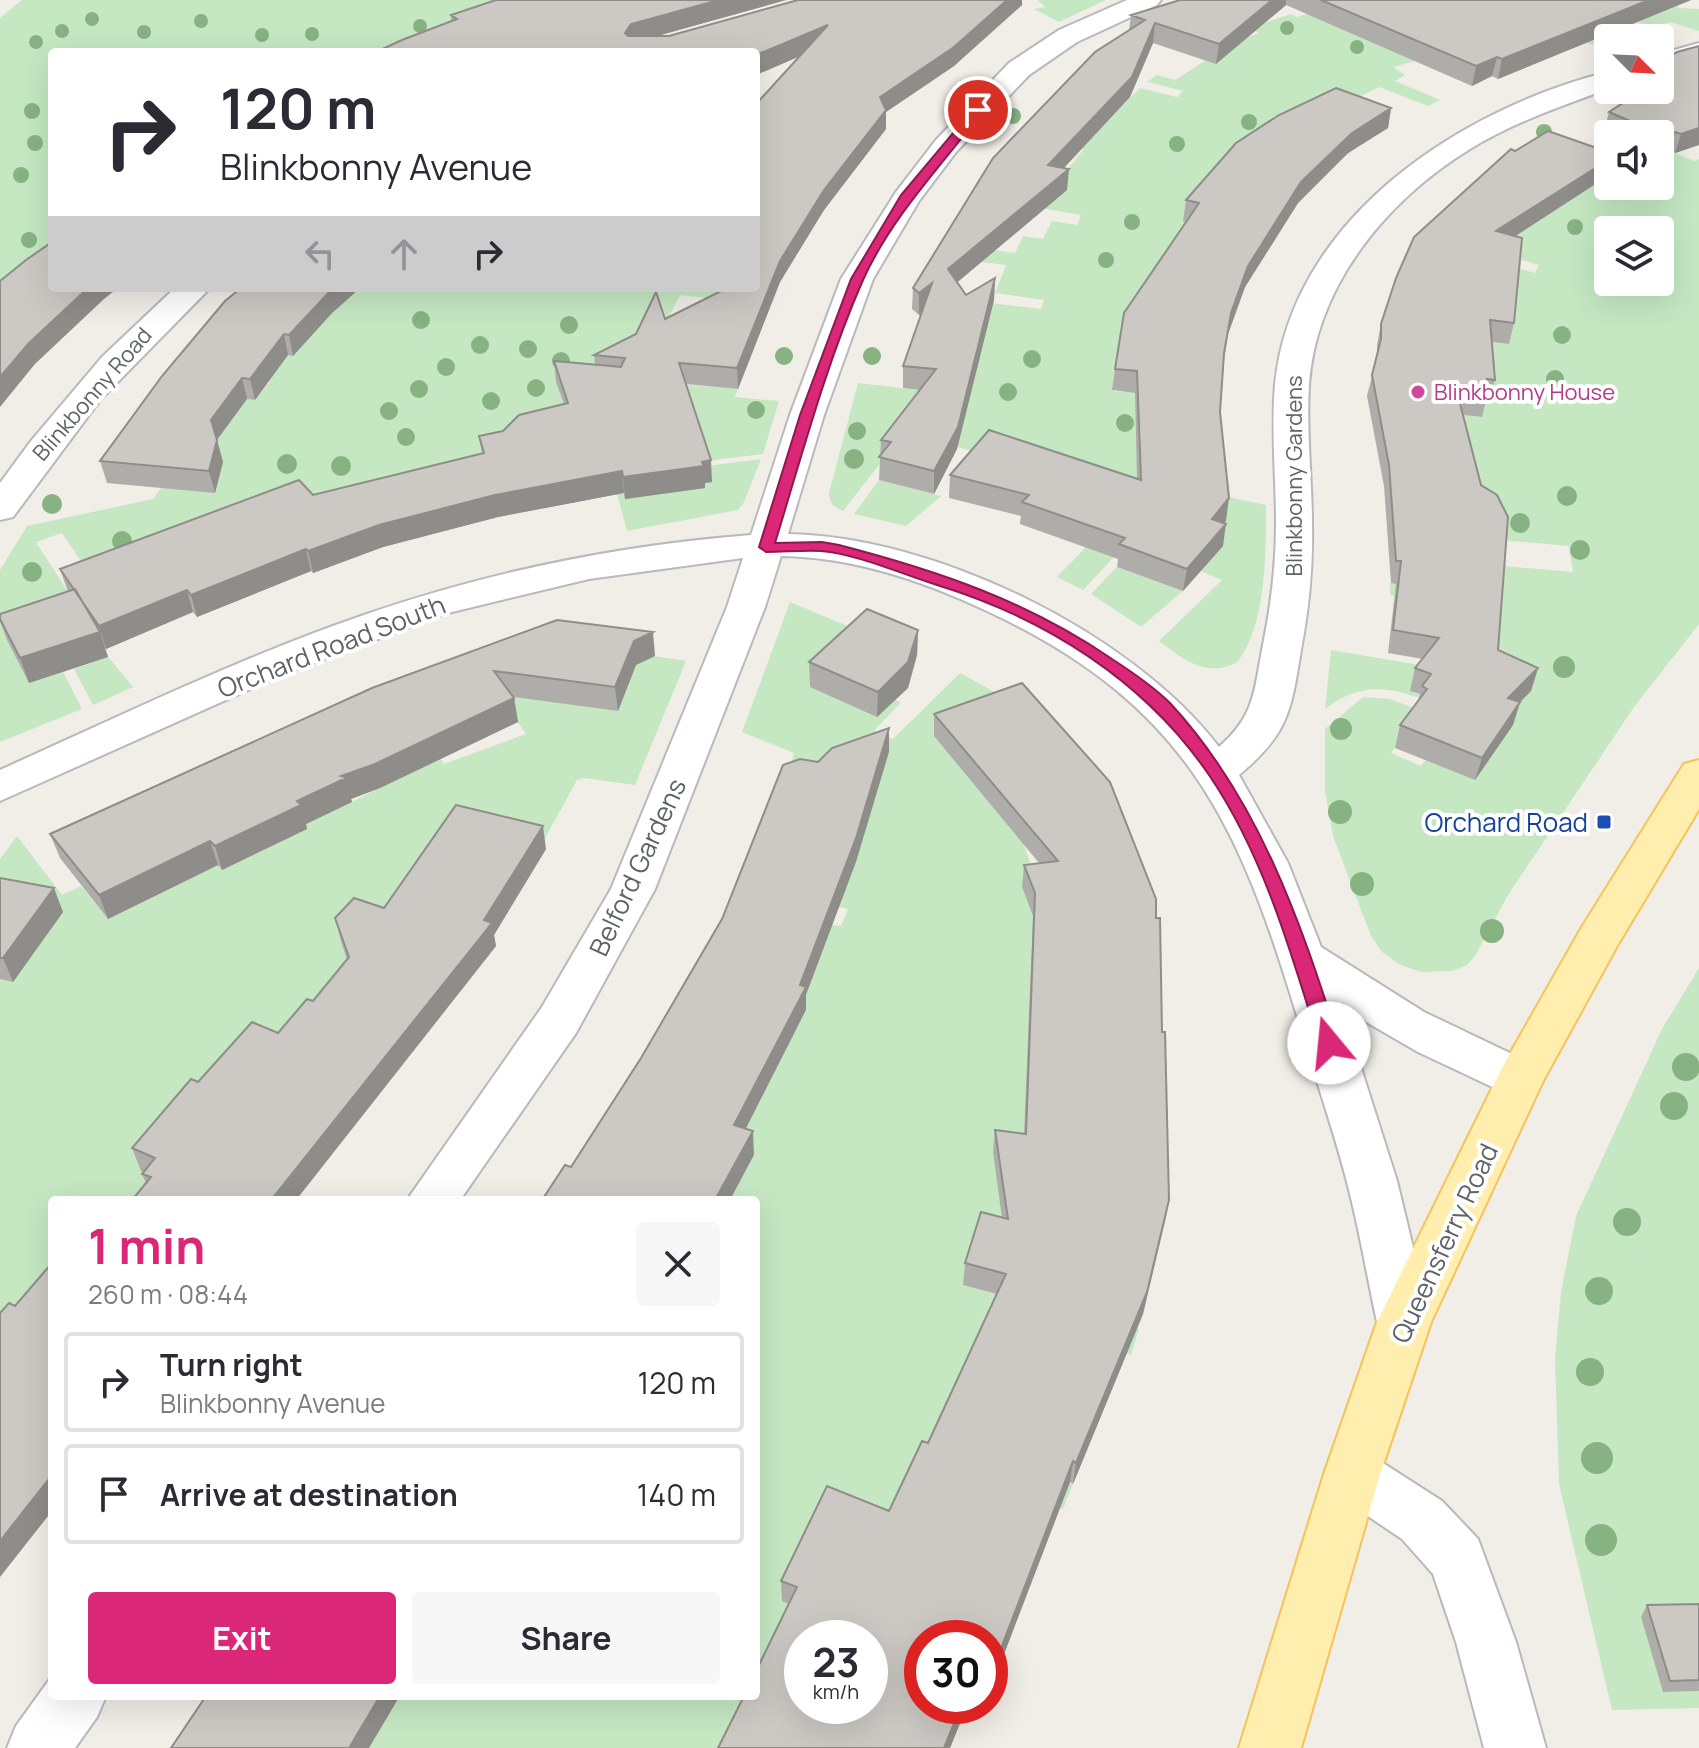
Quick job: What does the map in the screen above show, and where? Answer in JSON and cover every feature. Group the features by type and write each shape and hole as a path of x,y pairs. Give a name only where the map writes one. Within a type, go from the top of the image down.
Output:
{"main road":[{"name":"Queensferry Road","path":"1270,1748 1352,1474 1404,1322 1520,1079 1598,939 1699,774"}],"street":[{"name":"Belford Gardens","path":"435,1196 559,1020 633,889 732,645 807,415 857,279 906,198 946,146 1019,69 1068,36 1148,0"},
{"path":"1674,59 1699,51"},
{"name":"Blinkbonny Gardens","path":"1216,772 1256,734 1273,700 1294,579 1291,400 1294,364 1314,300 1334,263 1374,210 1418,168 1493,125 1594,85"},
{"name":"Blinkbonny Road","path":"0,509 74,409 119,357 190,292"},
{"name":"Orchard Road South","path":"0,787 265,668 350,634 436,604 605,565 671,555 766,547 822,547 897,566 987,595 1060,630 1135,682 1163,706 1216,772 1254,838 1302,957 1373,1186 1404,1322"},
{"path":"1302,957 1342,987 1404,1026 1520,1079"},
{"path":"1352,1474 1422,1520 1444,1540 1457,1558 1486,1642 1515,1748"},
{"path":"38,1748 72,1700"}],"green space":[{"path":"22,0 605,0 436,48 48,48 48,277 0,308 0,18"},
{"path":"1038,0 1106,0 1059,22 1034,9 1045,7"},
{"path":"1301,0 1687,0 1675,2 1679,8 1699,9 1699,31 1670,22 1643,24 1633,19 1614,24 1594,24 1594,29 1580,33 1594,40 1592,45 1575,37 1391,50 1415,61 1393,67 1405,75 1395,81 1440,100 1428,106 1379,87 1299,126 1357,147 1347,155 1184,221 1209,227 1157,304 1234,316 1232,323 1113,391 1148,394 1222,496 1266,505 1263,587 1254,628 1237,662 1226,667 1205,668 1186,660 1159,641 1222,580 1201,571 1144,525 1083,590 1057,577 1085,548 1040,469 999,510 965,498 977,453 940,441 898,441 843,511 835,506 829,493 858,383 937,392 940,381 973,384 990,303 1041,309 1044,300 995,293 1006,265 942,257 949,244 1015,253 1023,236 1043,239 1052,221 1077,225 1081,215 1045,209 1053,196 1058,197 1063,190 1061,177 1084,149 1050,142 1115,112 1140,88 1177,97 1183,91 1147,82 1157,75 1175,80 1233,43 1259,33 1225,17 1260,24 1291,14 1297,17 1309,13"},
{"path":"1674,153 1694,161 1699,159 1699,624 1634,707 1508,895 1475,956 1467,965 1453,971 1420,972 1399,964 1382,952 1371,936 1333,836 1325,792 1325,729 1363,697 1390,699 1422,711 1391,753 1421,766 1492,672 1475,619 1393,606 1395,596 1390,595 1390,583 1470,591 1469,563 1573,572 1569,546 1388,530 1417,473 1381,470 1380,463 1458,466 1377,407 1482,417 1455,337 1508,344 1492,261 1535,273 1539,265 1461,243 1593,186 1594,200 1674,200"},
{"path":"346,292 729,292 725,300 680,295 669,317 696,320 643,381 738,389 735,397 779,401 763,454 705,461 557,383 581,456 381,502 402,542 379,548 357,515 126,582 163,625 132,637 62,533 36,542 83,615 29,683 63,672 82,709 0,742 0,570 27,526 153,499 170,476 201,452 247,399 255,400 270,381 229,373"},
{"path":"761,459 738,510 627,531 617,494 704,483 707,466"},
{"path":"879,480 941,496 906,526 854,514"},
{"path":"1117,567 1183,591 1141,627 1091,594"},
{"path":"790,602 867,634 895,700 901,702 874,731 893,739 960,673 1020,706 1019,830 1038,886 1137,883 1046,1189 963,1285 1139,1329 1131,1355 1051,1327 942,1431 1073,1484 1063,1509 988,1478 870,1620 784,1620 784,1660 760,1688 760,1196 732,1196 754,1155 664,1048 750,995 832,925 841,926 848,909 839,907 759,855 853,870 870,813 787,780 794,753 742,732"},
{"path":"1331,650 1449,670 1410,691 1425,696 1422,699 1396,691 1372,689 1349,695 1325,709"},
{"path":"641,654 686,661 635,785 584,778 577,780 544,840 372,960 142,1171 164,1180 161,1196 48,1196 48,1340 0,1348 0,979 14,982 0,900 0,859 17,836 62,895 81,886 108,919 275,793 339,808 413,772 417,726 444,764 526,734 497,693"},
{"path":"108,657 133,687 93,705 74,669"},
{"path":"1699,968 1699,1616 1663,1692 1699,1691 1699,1708 1612,1710 1559,1484 1555,1359 1561,1292 1576,1216 1662,1029"},
{"path":"399,1700 753,1700 730,1748 344,1748 354,1732 373,1741"}],"building":[{"path":"496,0 719,0 631,24 625,33 628,36 669,36 798,0 1007,0 954,47 880,97 886,110 824,190 780,261 737,368 679,363 711,460 702,462 704,466 623,477 622,471 495,495 379,525 308,551 306,549 191,595 187,590 99,626 60,569 299,480 313,495 484,453 479,436 503,431 519,415 568,403 554,361 621,367 625,358 594,355 636,334 656,292 665,319 719,292 760,292 760,100 828,25 760,53 760,48 385,48 457,19 451,15"},
{"path":"1180,0 1272,0 1219,44 1155,23 1132,77 1048,165 1069,169 948,269 966,295 995,278 958,427 934,471 879,457 891,442 881,440 936,369 903,366 932,283 919,293 913,288 993,158 1095,52 1145,20 1131,15"},
{"path":"1321,0 1649,0 1502,59 1497,57 1476,66"},
{"path":"1699,46 1699,128 1681,134 1674,132 1674,120 1628,120 1609,112 1621,104 1674,104 1674,54"},
{"path":"1336,88 1391,108 1352,133 1301,182 1248,266 1231,313 1224,353 1220,412 1229,498 1212,519 1226,524 1187,569 1119,544 1125,538 1022,502 1029,495 950,475 989,430 1141,480 1137,371 1115,369 1124,313 1199,203 1186,200 1236,143 1279,115"},
{"path":"1548,131 1594,147 1594,169 1496,231 1522,238 1514,323 1490,320 1495,380 1487,379 1488,395 1457,392 1481,485 1497,495 1508,517 1498,650 1538,668 1508,698 1520,702 1482,758 1400,725 1427,689 1422,686 1431,674 1415,668 1439,638 1393,630 1401,561 1396,561 1389,465 1372,375 1381,339 1381,324 1414,237 1511,149 1515,151"},
{"path":"48,245 48,292 84,292 29,343 0,377 0,281"},
{"path":"236,292 329,292 289,335 284,334 250,379 242,378 211,420 217,440 209,471 100,461 162,376"},
{"path":"75,589 100,632 20,658 0,614"},
{"path":"867,609 918,630 908,662 878,692 809,662"},
{"path":"557,620 653,632 634,641 615,687 494,671 514,698 375,764 341,776 346,778 297,801 301,805 215,846 210,841 99,895 50,834 372,688"},
{"path":"1022,683 1110,782 1156,899 1156,918 1160,918 1169,1200 1147,1292 1076,1463 1073,1461 1008,1630 1008,1620 904,1620 904,1724 954,1724 944,1748 718,1748 742,1700 760,1700 760,1663 797,1587 781,1581 827,1486 889,1511 922,1441 928,1443 1006,1274 965,1263 981,1212 1008,1219 995,1130 1026,1134 1035,893 1024,865 1058,861 934,714"},
{"path":"889,728 856,838 800,985 806,987 734,1125 753,1131 717,1196 545,1196 565,1165 571,1167 641,1058 722,919 783,765 800,759 818,762 832,748"},
{"path":"456,805 543,826 484,920 492,923 274,1196 135,1196 151,1177 142,1174 155,1158 132,1148 191,1079 198,1082 252,1022 278,1033 307,999 313,1001 349,957 335,918 354,898 384,908"},
{"path":"0,878 54,888 3,958 0,958"},
{"path":"48,1268 48,1480 0,1541 0,1313 9,1303 15,1306"},
{"path":"1699,1604 1699,1680 1670,1681 1647,1605"},
{"path":"203,1700 378,1700 349,1748 171,1748"}],"place":[{"name":"Blinkbonny House","path":"1418,392"},
{"name":"Orchard Road","path":"1604,822"}],"route":[{"path":"978,110 906,198 857,279 807,415 766,547 839,550 987,595 1060,630 1135,682 1163,706 1216,772 1254,838 1302,957 1329,1043"}]}
